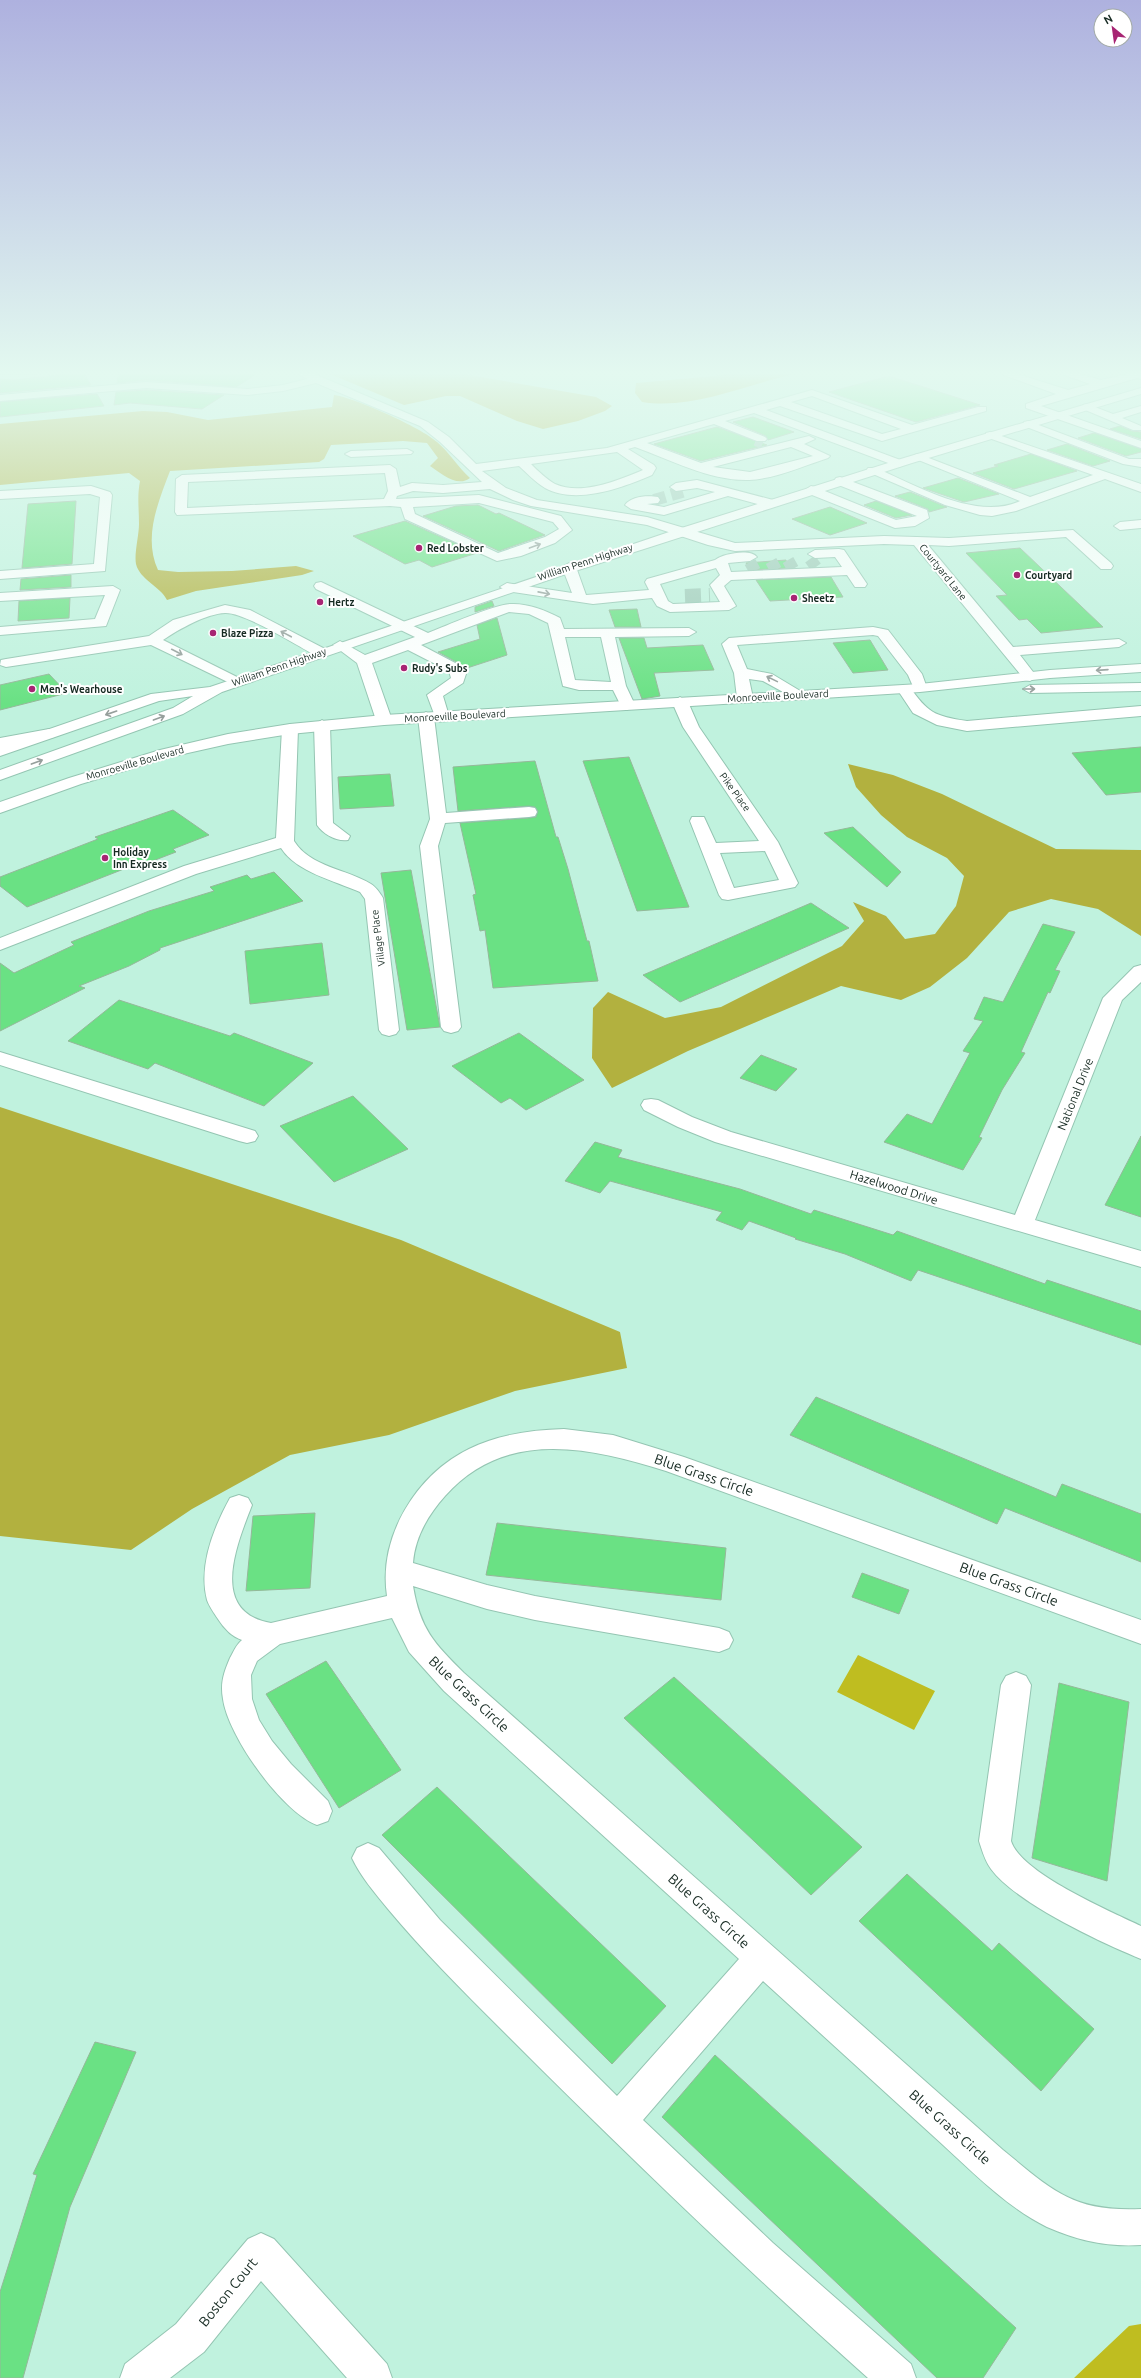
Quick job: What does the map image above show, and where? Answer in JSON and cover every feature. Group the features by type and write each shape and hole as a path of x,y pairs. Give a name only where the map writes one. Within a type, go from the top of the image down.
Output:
{"main road":[{"path":"182,482 181,512 393,494 412,488 443,489 493,485"},
{"path":"392,482 393,494"},
{"name":"Courtyard Lane","path":"490,482 508,494 527,501 657,523 719,544 744,547 809,560 875,540 918,541 1030,677"},
{"path":"545,482 553,488 571,491 610,486 622,482"},
{"name":"William Penn Highway","path":"0,775 178,711 217,689 320,652 507,587 837,482"},
{"path":"811,490 895,524 911,523 923,518 923,513 843,482"},
{"path":"900,482 957,504 992,512 1016,508 1030,501 1086,482"},
{"path":"981,482 1030,501"},
{"path":"1125,482 1141,488"},
{"path":"685,488 729,492 769,503"},
{"path":"0,495 91,490 106,495 100,568 0,575"},
{"path":"379,490 393,494 406,504 409,516 497,557 516,553 550,540 566,530 557,519 479,499 406,504"},
{"path":"621,516 644,501 664,511 729,492"},
{"path":"182,500 229,497"},
{"path":"1120,526 1141,524"},
{"path":"918,541 949,542 1069,533 1106,566"},
{"path":"719,544 722,561 716,588 729,606 670,608 662,603 652,582 722,561 777,572 794,571 809,560"},
{"path":"716,588 753,567 809,560 839,553 860,584"},
{"path":"809,560 851,571"},
{"path":"568,567 581,599"},
{"path":"322,586 428,639"},
{"path":"507,587 593,600 658,593 683,592"},
{"path":"0,597 112,590 101,623 0,631"},
{"path":"477,598 508,608 527,610 555,621 568,683 579,686 619,686"},
{"path":"364,662 508,608"},
{"path":"6,663 153,640 178,623 225,609 245,613 320,652"},
{"path":"745,698 741,673 730,644 734,641 873,631 883,632 914,674 920,688"},
{"path":"557,633 607,634 689,632"},
{"path":"607,634 619,686 627,705"},
{"path":"153,640 236,682"},
{"path":"1010,652 1119,643"},
{"path":"340,645 364,662 384,720"},
{"path":"410,645 454,668 459,674 458,680 436,695 433,717 438,819 429,846 451,1027"},
{"name":"Monroeville Boulevard","path":"0,808 75,781 166,753 228,739 322,725 920,688 1141,668"},
{"path":"741,673 767,677 799,695"},
{"name":"Monroeville Boulevard","path":"920,688 1074,689 1141,687"},
{"name":"William Penn Highway","path":"0,751 156,698 217,689"},
{"path":"904,689 918,710 942,722 967,726 1141,711"},
{"name":"Pike Place","path":"680,702 691,727 753,816 789,883 728,895 710,849"},
{"path":"322,725 325,825 342,836"},
{"path":"0,944 190,870 285,841 284,828 290,729"},
{"path":"0,743 52,733"},
{"path":"438,819 529,812"},
{"path":"698,820 710,849 770,846"},
{"name":"Village Place","path":"285,841 292,852 312,865 354,881 366,888 374,898 389,1030"},
{"name":"National Drive","path":"1022,1226 1113,998 1141,971"},
{"path":"0,1058 247,1136"},
{"name":"Hazelwood Drive","path":"651,1105 685,1122 723,1137 1022,1226 1141,1259"},
{"name":"Blue Grass Circle","path":"1141,1632 675,1464 611,1444 578,1439 548,1439 516,1444 487,1453 460,1466 438,1485 422,1503 408,1529 400,1554 397,1580 401,1604 411,1630 427,1654 454,1682 990,2163 1029,2194 1068,2219 1106,2229 1141,2227"},
{"path":"239,1505 225,1540 218,1571 221,1600 233,1619 249,1631 272,1635"},
{"path":"398,1570 487,1597 535,1608 719,1640"},
{"path":"317,1811 286,1781 253,1736 241,1715 235,1693 241,1662 252,1648 272,1635 401,1604"},
{"path":"1016,1685 995,1841 1002,1859 1022,1878 1044,1892 1141,1943"},
{"path":"368,1858 389,1886 424,1927 618,2122 823,2314 897,2378"},
{"path":"618,2122 761,1958"},
{"name":"Boston Court","path":"139,2378 190,2338 261,2252 372,2378"}],"shaded area":[{"path":"0,482 33,482 0,485"},
{"path":"140,482 166,482 157,508 152,533 154,558 158,570 178,572 232,571 296,566 314,571 302,575 196,591 167,600 164,595 138,570 136,564 139,528"},
{"path":"848,764 893,775 942,794 1056,849 1141,850 1141,936 1098,909 1051,899 1009,912 967,958 930,987 901,1000 841,986 688,1051 612,1088 592,1058 593,1008 608,992 665,1018 721,1007 842,946 864,921 853,902 886,916 905,939 935,934 956,906 964,876 947,858 907,837 881,815 856,787"},
{"path":"0,1107 401,1240 620,1332 627,1368 515,1391 389,1435 290,1455 192,1509 131,1550 0,1536"},
{"path":"858,1655 935,1691 914,1730 837,1692"},
{"path":"1141,2324 1141,2378 1074,2378 1129,2326"}],"building":[{"path":"944,482 968,482 999,494 964,502 923,488"},
{"path":"996,482 1039,482 1014,489"},
{"path":"910,492 947,507 929,512 928,509 895,496"},
{"path":"76,501 72,564 22,568 28,504"},
{"path":"876,501 912,515 896,518 864,505"},
{"path":"478,505 496,514 499,513 545,535 499,551 423,516 456,506"},
{"path":"830,507 867,523 830,535 792,519"},
{"name":"Red Lobster","path":"405,521 477,553 432,567 419,560 405,564 353,536"},
{"name":"Courtyard","path":"1020,548 1103,627 1041,633 1027,619 1019,620 996,596 1007,595 966,553"},
{"path":"786,560 788,568 750,570 746,563"},
{"path":"71,575 71,587 20,590 21,579"},
{"path":"831,577 843,597 770,601 756,580"},
{"path":"70,598 69,618 18,621 19,601"},
{"path":"492,601 494,606 475,612 475,607"},
{"path":"637,609 641,627 615,627 609,610"},
{"path":"497,618 507,655 464,669 460,664 438,652 480,639 477,625"},
{"path":"619,638 644,638 647,648 703,645 714,670 654,673 660,696 642,699"},
{"path":"870,640 888,670 853,673 833,643"},
{"name":"Men's Wearhouse","path":"49,674 67,693 0,710 0,685"},
{"path":"1141,747 1141,792 1106,795 1072,753"},
{"path":"629,757 689,907 637,911 583,761"},
{"path":"535,761 556,837 558,837 568,869 587,941 589,941 598,981 493,988 485,930 480,931 473,895 476,894 460,823 536,817 538,811 535,807 529,806 458,811 453,767"},
{"path":"390,774 394,806 340,809 338,777"},
{"name":"Holiday Inn Express","path":"173,810 209,835 173,849 176,852 137,867 134,865 27,907 0,886 0,877 98,839 95,837"},
{"path":"853,827 901,872 887,887 824,833"},
{"path":"411,870 440,1027 407,1030 381,873"},
{"path":"274,872 303,901 160,948 160,950 129,966 79,986 85,988 0,1031 0,963 14,973 74,945 71,942 149,911 214,891 210,887 247,875 251,879"},
{"path":"811,903 849,928 680,1002 643,975"},
{"path":"1043,924 1075,932 1055,970 1060,971 1050,993 1048,992 1021,1052 1025,1053 1002,1090 979,1137 982,1138 963,1170 884,1142 907,1114 932,1124 970,1053 963,1051 983,1021 974,1019 984,997 1003,1002"},
{"path":"322,943 329,995 250,1004 245,951"},
{"path":"119,1000 230,1036 234,1033 313,1063 264,1106 155,1063 148,1069 68,1041"},
{"path":"519,1033 584,1080 526,1110 510,1098 501,1103 452,1066"},
{"path":"761,1055 797,1069 776,1091 740,1078"},
{"path":"353,1096 408,1149 334,1182 280,1126"},
{"path":"1141,1136 1141,1217 1105,1205"},
{"path":"595,1142 622,1150 618,1157 740,1189 811,1214 814,1210 893,1235 897,1231 1045,1284 1047,1280 1141,1311 1141,1345 918,1270 911,1281 845,1254 795,1239 796,1238 749,1221 742,1230 716,1220 722,1212 610,1181 600,1193 565,1181"},
{"path":"816,1397 1056,1497 1062,1484 1141,1514 1141,1562 1005,1508 997,1524 790,1435"},
{"path":"315,1513 310,1588 246,1591 253,1516"},
{"path":"497,1523 726,1548 721,1600 486,1575"},
{"path":"862,1573 909,1590 899,1614 852,1597"},
{"path":"326,1661 401,1770 339,1808 266,1694"},
{"path":"674,1677 862,1847 811,1895 624,1718"},
{"path":"1059,1683 1129,1702 1107,1881 1032,1858"},
{"path":"437,1787 666,2006 612,2064 382,1835"},
{"path":"907,1874 992,1951 999,1943 1094,2029 1041,2091 859,1921"},
{"path":"95,2042 136,2052 70,2207 23,2378 0,2378 0,2292 37,2175 33,2174"},
{"path":"715,2055 1016,2328 983,2378 937,2378 662,2117"}],"tunnel":[{"path":"654,500 685,491"},
{"path":"810,559 816,567"},
{"path":"788,560 793,569"},
{"path":"771,561 776,570"},
{"path":"750,562 755,571"},
{"path":"685,597 710,596"}],"place":[{"name":"Red Lobster","path":"419,548"},
{"name":"Courtyard","path":"1017,575"},
{"name":"Sheetz","path":"794,598"},
{"name":"Hertz","path":"320,602"},
{"name":"Blaze Pizza","path":"213,633"},
{"name":"Rudy's Subs","path":"404,668"},
{"name":"Men's Wearhouse","path":"32,689"},
{"name":"Holiday Inn Express","path":"105,858"}]}
